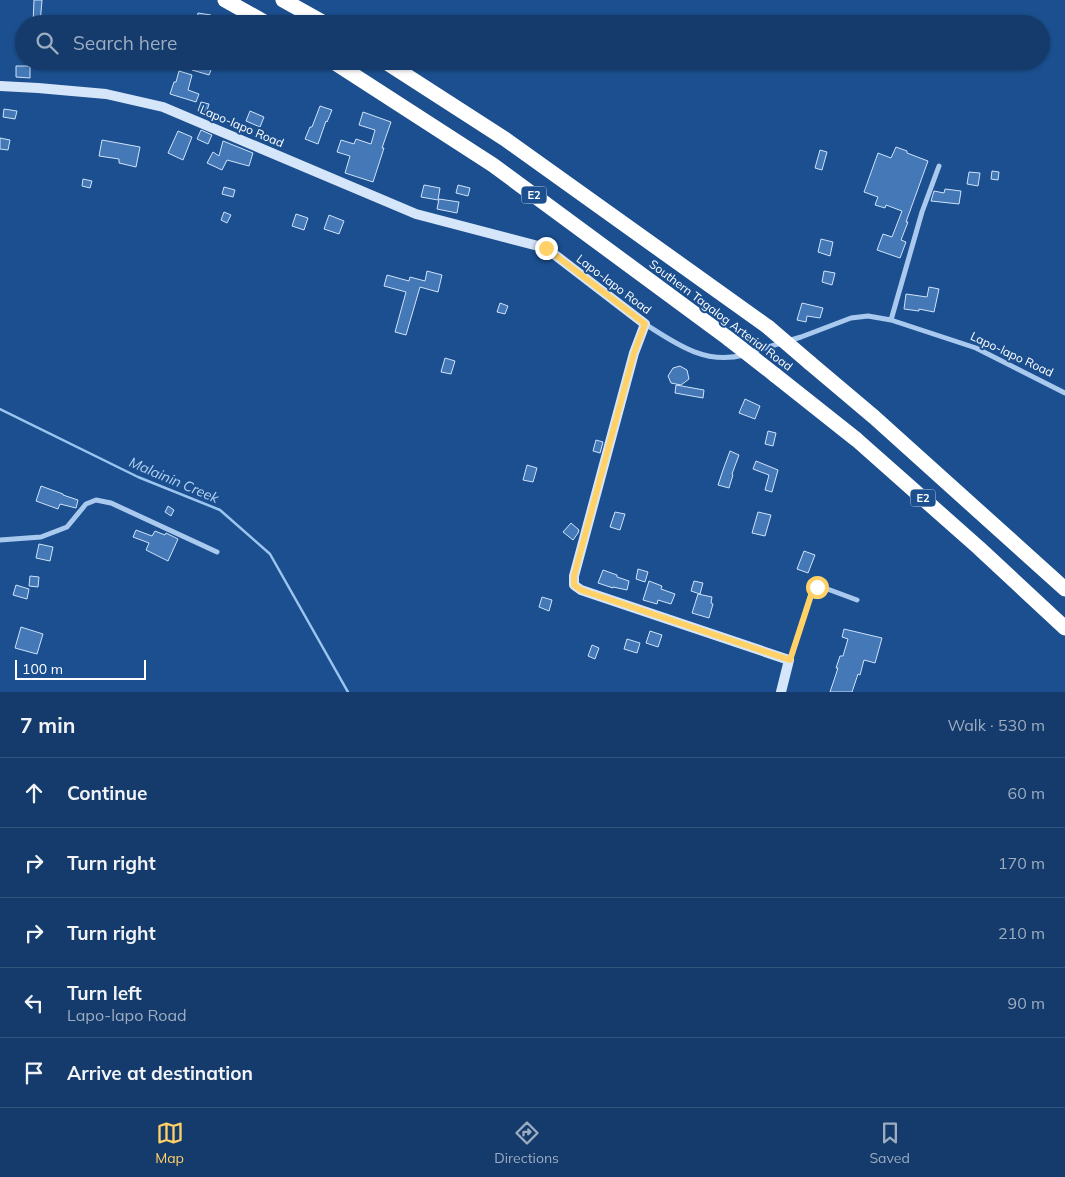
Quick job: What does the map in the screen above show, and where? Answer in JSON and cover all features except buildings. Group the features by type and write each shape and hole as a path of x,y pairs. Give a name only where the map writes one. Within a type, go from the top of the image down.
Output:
{"highway":[{"path":"226,0 252,15"},
{"path":"283,0 310,15"},
{"name":"Southern Tagalog Arterial Road","path":"346,70 493,165 729,339 857,440 979,548 1065,628"},
{"name":"Southern Tagalog Arterial Road","path":"398,70 505,139 768,326 910,449 1065,589"}],"street":[{"name":"Lapo-lapo Road","path":"0,86 106,94 163,107 416,214 546,248 645,324 676,344 704,355 723,358 741,356 801,337 851,318 868,316 891,320 976,348 1065,393"},
{"path":"891,320 922,212 939,166"},
{"path":"645,324 634,353 574,576 574,585 581,590 790,660"},
{"path":"0,540 41,537 67,527 86,504 96,500 111,503 217,552"},
{"path":"781,692 813,589 822,587 857,600"}],"waterway":[{"name":"Malainin Creek","path":"0,409 138,477 220,510 270,554 348,692"}],"route":[{"path":"546,248 645,324 634,353 574,576 574,585 581,590 790,660 813,589 817,587"}]}
